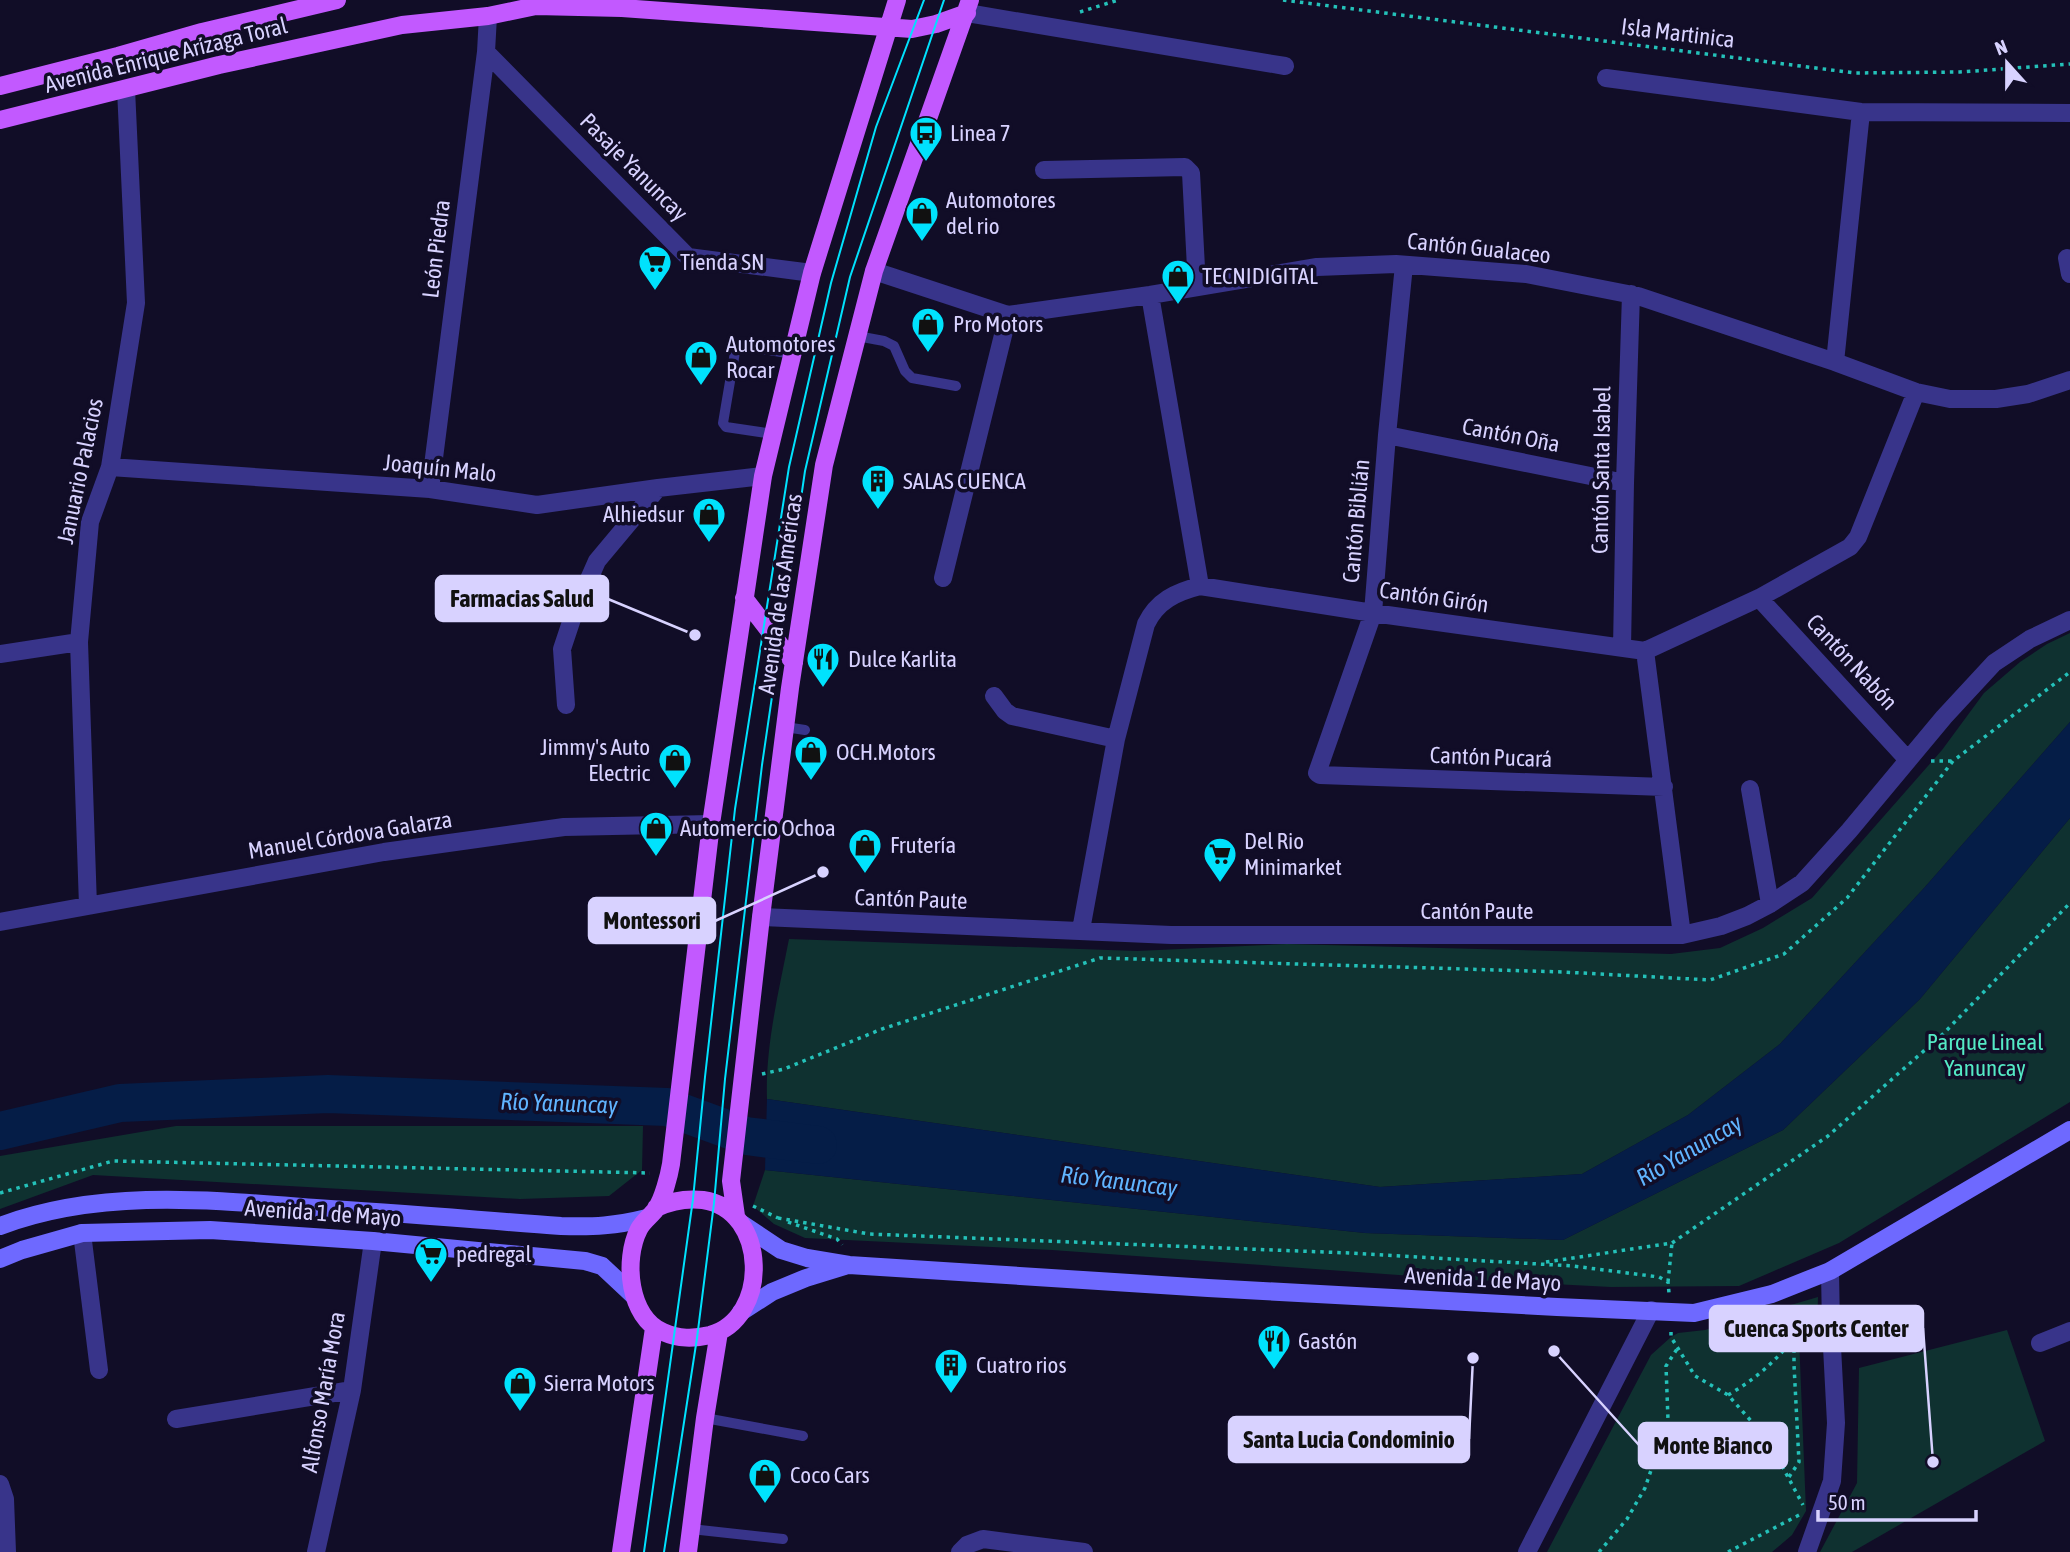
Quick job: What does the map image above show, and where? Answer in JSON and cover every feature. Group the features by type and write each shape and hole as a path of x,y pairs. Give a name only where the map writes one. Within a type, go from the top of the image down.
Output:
{"main road":[{"name":"Avenida Enrique Arízaga Toral","path":"0,86 304,4 337,0"},
{"name":"Avenida de las Américas","path":"654,1328 644,1317 634,1296 631,1261 636,1236 652,1213 670,1169 711,824 763,477 812,273 897,0"},
{"name":"Avenida Enrique Arízaga Toral","path":"0,120 219,65 402,25 488,16 536,6 622,8 912,29 936,24 968,6"},
{"name":"Avenida de las Américas","path":"719,1332 732,1325 741,1312 754,1275 751,1244 739,1220 732,1181 785,727 824,465 874,271 968,6"},
{"path":"744,598 794,663"},
{"name":"Avenida 1 de Mayo","path":"739,1220 780,1250 849,1265 1208,1288 1694,1313 1772,1294 1830,1271 2070,1130"},
{"path":"652,1213 678,1200 693,1199 714,1203 739,1220"},
{"name":"Avenida 1 de Mayo","path":"0,1226 15,1220 96,1202 210,1200 573,1226 617,1225 652,1213"},
{"name":"Avenida 1 de Mayo","path":"0,1259 82,1233 210,1230 373,1241 585,1261 602,1266 634,1296"},
{"name":"Avenida 1 de Mayo","path":"741,1312 772,1293 806,1278 849,1265"},
{"path":"621,1552 654,1328 673,1337 685,1338 719,1332 688,1552"}],"street":[{"path":"968,6 1285,66"},
{"name":"León Piedra","path":"430,489 486,52 488,16"},
{"name":"Pasaje Yanuncay","path":"486,52 688,257 812,273"},
{"path":"1606,78 1861,112 2070,113"},
{"name":"Januario Palacios","path":"88,906 79,642 90,522 110,467 136,303 126,89"},
{"path":"1835,362 1861,112"},
{"path":"1044,170 1188,169 1191,173 1197,287"},
{"name":"Cantón Gualaceo","path":"874,271 1008,315 1150,295 1304,268 1404,265 1525,274 1631,295 1916,391 1950,399 1988,399 2028,394 2070,380"},
{"name":"Cantón Biblián","path":"1317,773 1373,613 1404,265"},
{"path":"1081,930 1116,739 1146,624 1150,615 1167,599 1200,586 1150,295"},
{"name":"Cantón Santa Isabel","path":"1622,648 1631,295"},
{"path":"943,578 1008,315"},
{"path":"1682,935 1645,651 1759,598 1855,543 1916,391"},
{"name":"Cantón Oña","path":"1387,435 1625,483"},
{"name":"Joaquín Malo","path":"110,467 430,489 537,505 763,477"},
{"path":"566,705 562,649 574,613 597,561 658,488"},
{"name":"Cantón Girón","path":"1200,586 1645,651"},
{"name":"Cantón Nabón","path":"1759,598 1909,760"},
{"name":"Cantón Paute","path":"761,917 1171,935 1682,935 1732,922 1770,904 1807,877 1944,717 1994,663 2030,639 2070,620"},
{"path":"0,654 79,642"},
{"path":"995,696 1012,716 1116,739"},
{"name":"Cantón Pucará","path":"1317,773 1664,788"},
{"path":"1750,789 1770,904"},
{"name":"Manuel Córdova Galarza","path":"0,922 384,852 564,827 711,824"},
{"path":"82,1233 99,1370"},
{"name":"Alfonso María Mora","path":"316,1552 352,1390 373,1241"},
{"path":"1807,1552 1832,1481 1836,1423 1830,1271"},
{"path":"1527,1552 1651,1310"},
{"path":"2040,1343 2070,1331"},
{"path":"176,1419 352,1390"},
{"path":"0,1485 5,1499 7,1552"},
{"path":"960,1552 967,1545 984,1539 1084,1552"}],"lane":[{"path":"857,336 884,341 894,346 905,371 912,377 956,386"},
{"path":"773,434 726,427 723,424 735,352 738,347 743,346 793,354"},
{"path":"785,727 804,730"},
{"path":"705,1418 803,1436"},
{"path":"691,1529 783,1539"}],"path":[{"name":"Isla Martinica","path":"1283,0 1855,73 1960,72 2070,64"},
{"path":"1536,1264 1672,1243 1828,1136 1944,1033 2070,903"},
{"path":"0,1193 113,1161 670,1169"},
{"path":"849,1265 848,1251 837,1239 778,1219 869,1234 1336,1253 1573,1266 1659,1277 1668,1282"},
{"path":"1670,1312 1668,1282 1672,1243"},
{"path":"1728,1395 1763,1372 1794,1339 1816,1305"},
{"path":"1671,1337 1695,1376 1728,1395 1768,1440 1806,1511 1728,1552"},
{"path":"1789,1477 1799,1462 1794,1339"},
{"path":"1599,1552 1627,1518 1645,1488 1668,1420 1666,1366 1677,1348"}],"green space":[{"path":"2070,633 2070,722 1925,887 1780,1044 1688,1115 1582,1174 1380,1187 767,1099 770,1039 789,939 1137,951 1287,944 1671,954 1720,948 1763,928 1812,898 1942,750 1984,693 2020,662"},
{"name":"Parque Lineal Yanuncay","path":"2070,818 2070,1102 1839,1243 1739,1286 1611,1287 1454,1279 1052,1250 805,1238 774,1224 753,1206 765,1170 1365,1233 1563,1240 1783,1130 1920,999"},
{"path":"176,1126 643,1126 642,1170 609,1196 520,1199 93,1175 0,1209 0,1156"},
{"path":"1818,1297 1817,1332 1799,1337 1806,1511 1792,1535 1772,1552 1547,1552 1651,1355 1678,1333 1705,1330"},
{"path":"2007,1330 2045,1441 1852,1552 1820,1552 1857,1483 1859,1368"}],"water":[{"path":"2070,722 2070,818 1920,999 1783,1130 1563,1240 1365,1233 765,1170 767,1099 1380,1187 1582,1174 1688,1115 1780,1044 1925,887"}],"waterway":[{"name":"Río Yanuncay","path":"0,1131 120,1103 328,1094 667,1107 746,1136 818,1145"}],"tram line":[{"path":"644,1552 693,1199 735,809 789,467 831,283 876,127 924,0"},
{"path":"664,1552 697,1338 762,765 805,471 850,277 944,0"}],"place":[{"name":"Linea 7","path":"926,163"},
{"name":"Automotores del rio","path":"922,243"},
{"name":"Tienda SN","path":"655,292"},
{"name":"TECNIDIGITAL","path":"1178,306"},
{"name":"Pro Motors","path":"928,354"},
{"name":"Automotores Rocar","path":"701,387"},
{"name":"SALAS CUENCA","path":"878,511"},
{"name":"Alhiedsur","path":"709,544"},
{"name":"Farmacias Salud","path":"695,635"},
{"name":"Dulce Karlita","path":"823,689"},
{"name":"OCH.Motors","path":"811,782"},
{"name":"Jimmy's Auto Electric","path":"675,790"},
{"name":"Automercio Ochoa","path":"656,858"},
{"name":"Montessori","path":"823,872"},
{"name":"Frutería","path":"865,875"},
{"name":"Del Rio Minimarket","path":"1220,884"},
{"name":"pedregal","path":"431,1284"},
{"name":"Monte Bianco","path":"1554,1351"},
{"name":"Santa Lucia Condominio","path":"1473,1358"},
{"name":"Gastón","path":"1274,1371"},
{"name":"Cuatro rios","path":"951,1395"},
{"name":"Sierra Motors","path":"520,1413"},
{"name":"Cuenca Sports Center","path":"1933,1462"},
{"name":"Coco Cars","path":"765,1505"}]}
